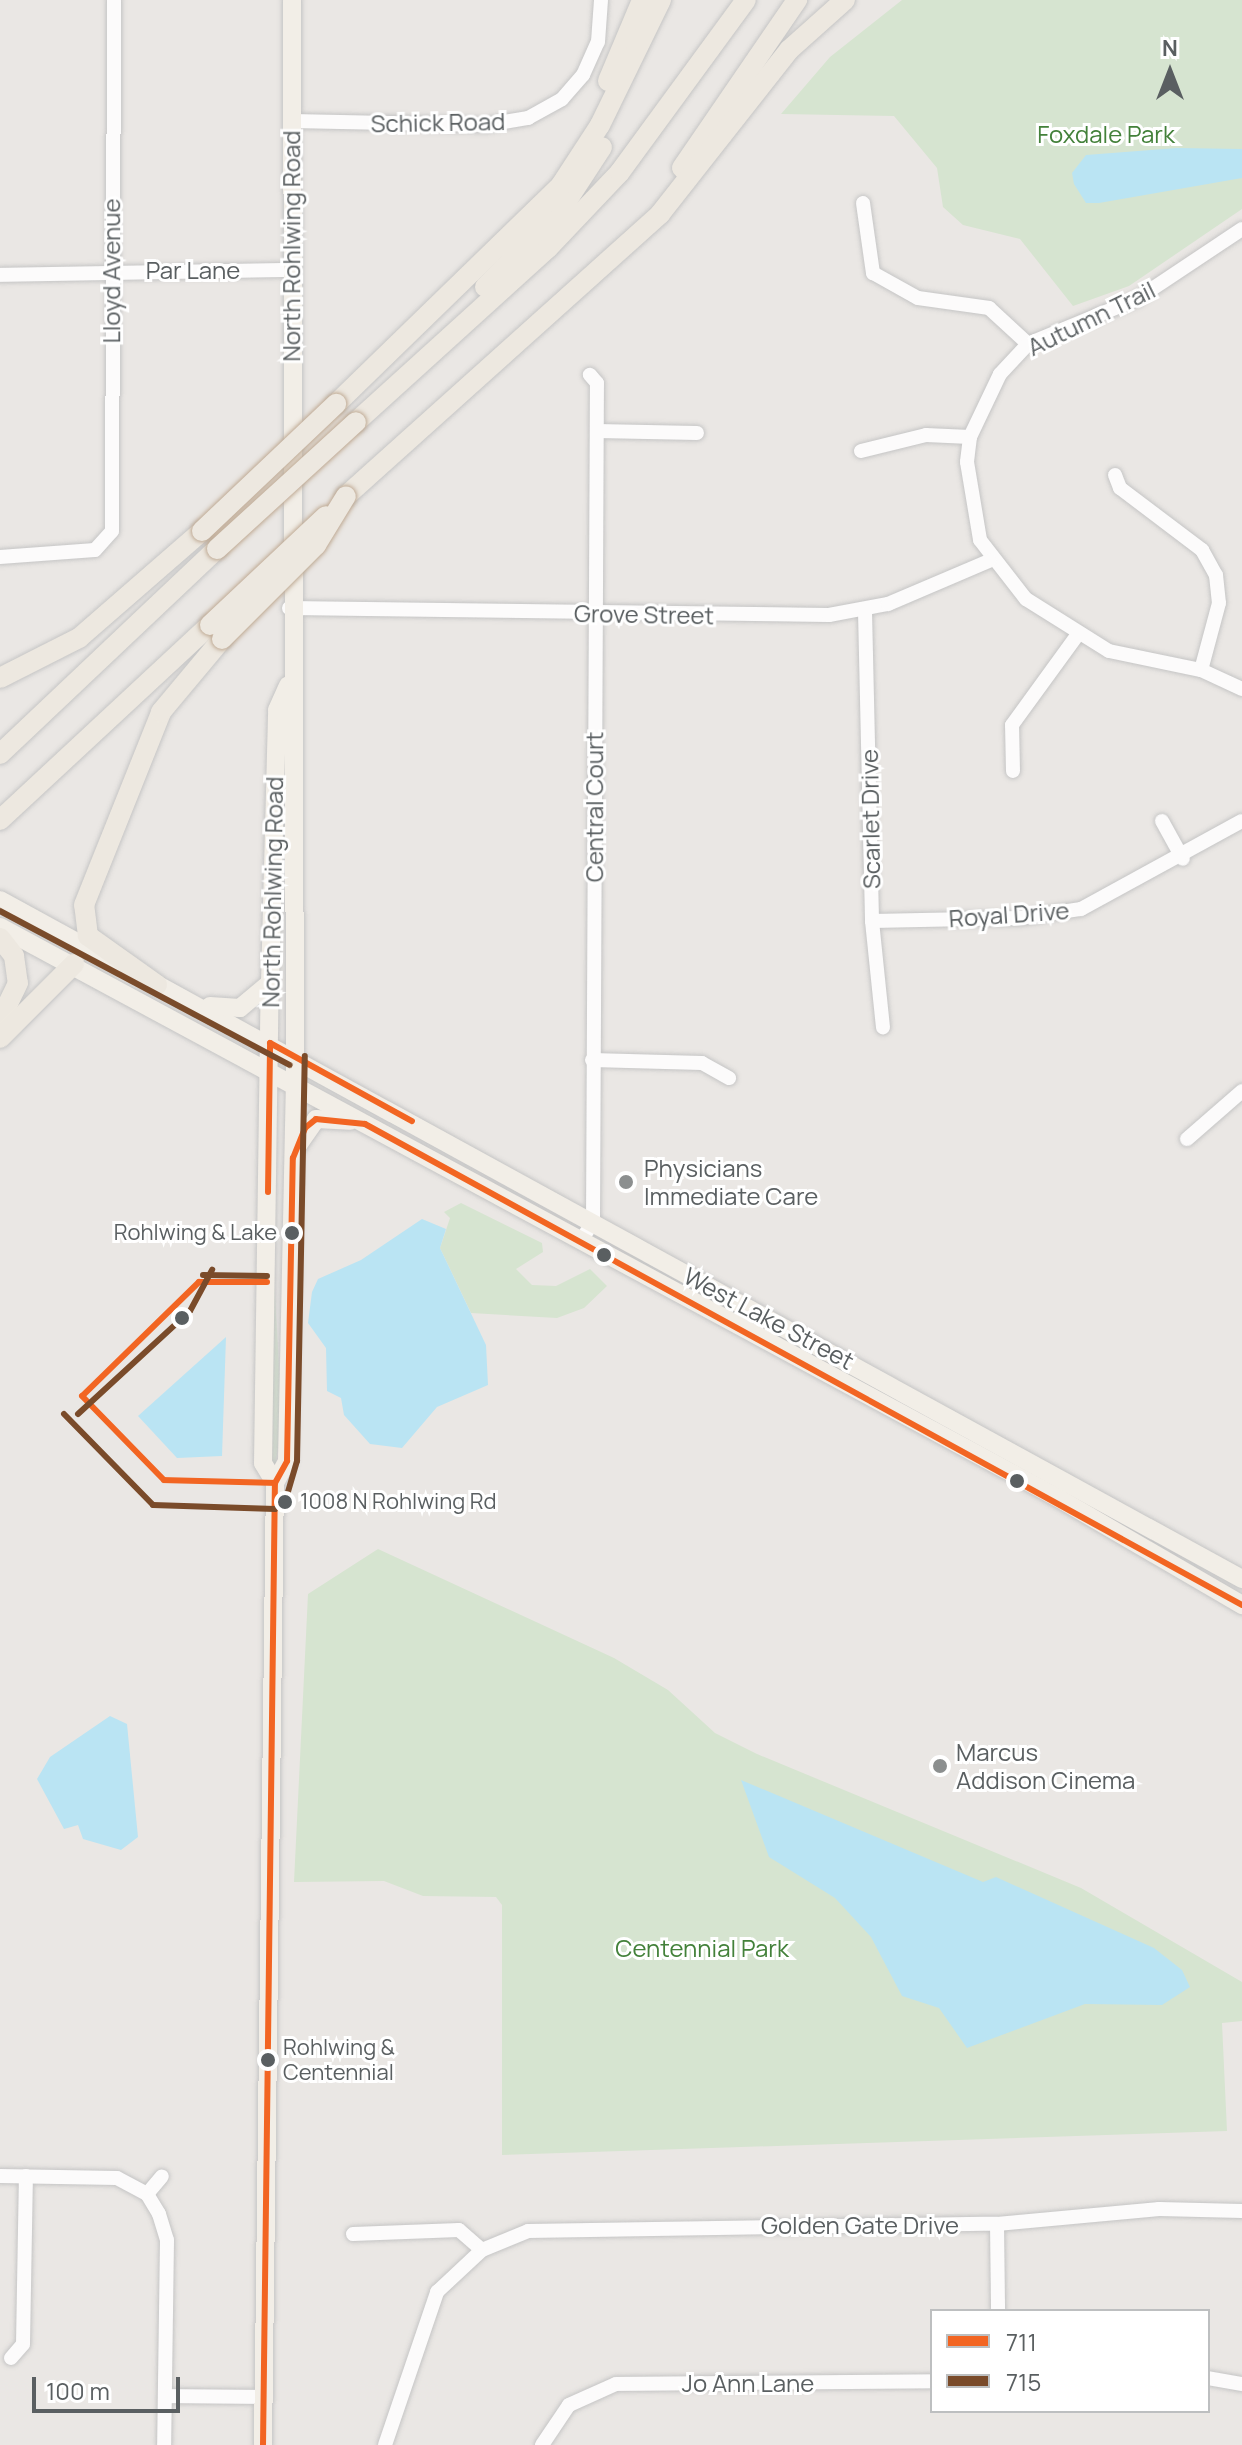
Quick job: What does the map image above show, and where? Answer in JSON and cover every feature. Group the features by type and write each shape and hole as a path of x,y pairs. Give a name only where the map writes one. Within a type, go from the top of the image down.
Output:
{"highway":[{"path":"455,289 580,138 642,0"},
{"path":"0,678 79,638 202,531 561,185 600,125 661,0"},
{"path":"433,354 459,313 577,187 675,0"},
{"path":"0,754 217,549 433,354 620,172 746,0"},
{"path":"634,232 797,0"},
{"path":"3,819 316,545 350,493 418,439 634,232 660,214 789,50 845,0"},
{"path":"157,985 88,936 84,905 161,712 216,632"},
{"path":"0,938 14,956 18,983 0,1020"},
{"path":"0,1038 74,964"}],"main road":[{"name":"North Rohlwing Road","path":"263,2445 275,1483 287,1461 295,1087 296,710 288,685 292,0"},
{"name":"North Rohlwing Road","path":"275,1483 263,1463 270,983 277,710 288,685"},
{"name":"West Lake Street","path":"0,900 295,1056 1242,1579"},
{"path":"43,925 74,964"},
{"name":"West Lake Street","path":"0,927 582,1239 1242,1605"},
{"path":"190,1001 240,1008 270,983"},
{"path":"293,1158 316,1119 365,1124"}],"street":[{"name":"Lloyd Avenue","path":"0,557 95,550 108,541 114,0"},
{"name":"Schick Road","path":"292,121 507,124 546,110 574,88 598,42 601,0"},
{"path":"863,203 873,273 918,298 955,298 989,308 1028,344"},
{"name":"Autumn Trail","path":"970,437 1000,374 1028,344 1137,299 1242,229"},
{"name":"Par Lane","path":"0,275 109,270 291,270"},
{"name":"Central Court","path":"590,375 597,383 593,1222"},
{"path":"597,431 697,433"},
{"path":"861,451 926,435 970,437 968,502 989,561 1026,599 1109,651 1201,670 1242,689"},
{"path":"1115,475 1120,488 1202,550 1216,575 1219,603 1201,670"},
{"name":"Grove Street","path":"289,608 595,613 865,611 989,561"},
{"name":"Scarlet Drive","path":"865,611 872,921 883,1027"},
{"path":"1013,771 1012,725 1078,634"},
{"path":"1162,821 1183,859"},
{"name":"Royal Drive","path":"872,921 1069,912 1183,859 1242,821"},
{"path":"592,1060 702,1063 729,1078"},
{"path":"1187,1139 1242,1091"},
{"path":"582,1239 593,1222"},
{"path":"0,2176 107,2176 150,2200 167,2240 164,2445"},
{"path":"11,2358 23,2344 26,2176"},
{"path":"150,2200 162,2176"},
{"name":"Golden Gate Drive","path":"482,2250 557,2227 997,2224 1159,2209 1242,2211"},
{"path":"997,2224 998,2309"},
{"path":"353,2234 459,2230 482,2250 437,2292 385,2445"},
{"path":"1210,2378 1242,2384"},
{"name":"Jo Ann Lane","path":"542,2445 569,2405 616,2384 930,2381"},
{"path":"165,2396 263,2397"}],"green space":[{"name":"Foxdale Park","path":"902,0 1242,0 1242,209 1129,286 1073,306 1020,239 963,225 943,207 937,168 894,116 781,114 830,57"},
{"path":"461,1203 542,1243 543,1252 516,1269 532,1285 556,1286 590,1269 607,1286 584,1308 557,1318 471,1313 440,1248 450,1218 444,1212"},
{"path":"274,1276 282,1420 275,1468 270,1461"},
{"name":"Centennial Park","path":"378,1549 614,1658 668,1690 715,1733 757,1754 1081,1888 1242,1982 1242,2021 1222,2023 1227,2131 502,2155 502,1905 496,1897 423,1896 384,1881 294,1882 308,1594"}],"water":[{"path":"1177,148 1242,149 1242,178 1099,203 1086,203 1074,184 1072,173 1086,155"},
{"path":"422,1219 446,1229 440,1248 486,1345 488,1385 437,1407 402,1448 370,1444 344,1415 341,1398 327,1391 326,1348 308,1323 312,1292 318,1279 361,1260"},
{"path":"226,1337 222,1456 177,1458 138,1416"},
{"path":"110,1716 127,1724 138,1837 121,1850 83,1839 78,1825 64,1829 37,1779 50,1757"},
{"path":"741,1780 983,1882 996,1877 1154,1948 1182,1970 1190,1987 1162,2005 1085,2004 967,2048 939,2008 902,1996 871,1937 835,1898 769,1857"}],"transit line":[{"name":"715","path":"0,911 290,1065"},
{"name":"711","path":"270,1043 412,1121"},
{"name":"711","path":"268,1192 270,1043"},
{"name":"715","path":"285,1502 297,1461 305,1056"},
{"name":"711","path":"263,2445 275,1483 287,1461 293,1158 305,1128 316,1119 365,1124 1242,1605"},
{"name":"715","path":"78,1414 190,1311 212,1270"},
{"name":"715","path":"203,1275 267,1276"},
{"name":"711","path":"199,1282 82,1396 164,1480 275,1483"},
{"name":"711","path":"199,1282 267,1282"},
{"name":"715","path":"64,1414 153,1505 275,1509"}],"place":[{"name":"Physicians Immediate Care","path":"626,1182"},
{"name":"Rohlwing & Lake","path":"292,1233"},
{"name":"1008 N Rohlwing Rd","path":"285,1502"},
{"name":"Marcus Addison Cinema","path":"940,1766"},
{"name":"Rohlwing & Centennial","path":"268,2060"}]}
